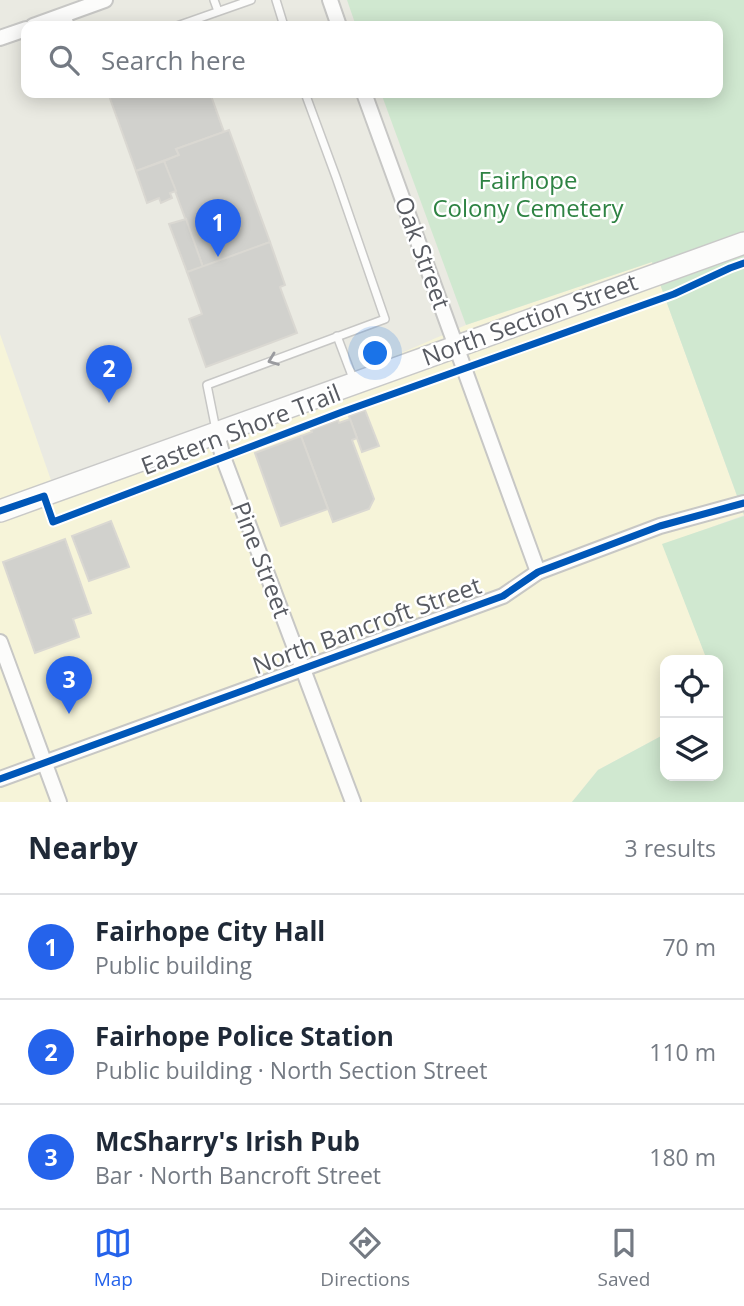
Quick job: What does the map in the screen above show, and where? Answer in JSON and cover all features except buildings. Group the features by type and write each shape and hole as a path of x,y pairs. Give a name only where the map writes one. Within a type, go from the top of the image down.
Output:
{"main road":[{"name":"North Section Street","path":"0,511 744,243"}],"street":[{"path":"68,20 105,0"},
{"path":"330,0 338,21"},
{"path":"0,38 21,31"},
{"name":"Oak Street","path":"366,98 538,572"},
{"name":"Pine Street","path":"217,434 223,457 353,802"},
{"name":"North Bancroft Street","path":"0,779 503,596 538,572 660,526 744,503"},
{"path":"0,642 59,802"}],"lane":[{"path":"214,0 218,12"},
{"path":"192,21 251,0"},
{"path":"276,0 282,21"},
{"path":"217,434 207,385 385,319 307,98"},
{"path":"337,336 355,384"}],"shaded area":[{"path":"652,262 744,515 663,545 705,655 660,655 660,737 598,770 572,802 0,802 0,334 53,486 325,386 466,325"}],"green space":[{"name":"Fairhope Colony Cemetery","path":"347,0 744,0 744,515 652,262 466,325 383,98 723,98 723,21 354,21"},
{"path":"744,516 744,802 572,802 598,770 660,737 660,781 723,781 723,655 705,655 662,544"}],"cycle path":[{"name":"Eastern Shore Trail","path":"0,511 44,496 53,522 342,412 674,294 744,263"},
{"path":"0,779 503,596 538,572 660,526 744,503"}],"place":[{"name":"Fairhope City Hall","path":"218,257"},
{"name":"Fairhope Police Station","path":"109,403"},
{"name":"McSharry's Irish Pub","path":"69,714"}]}
